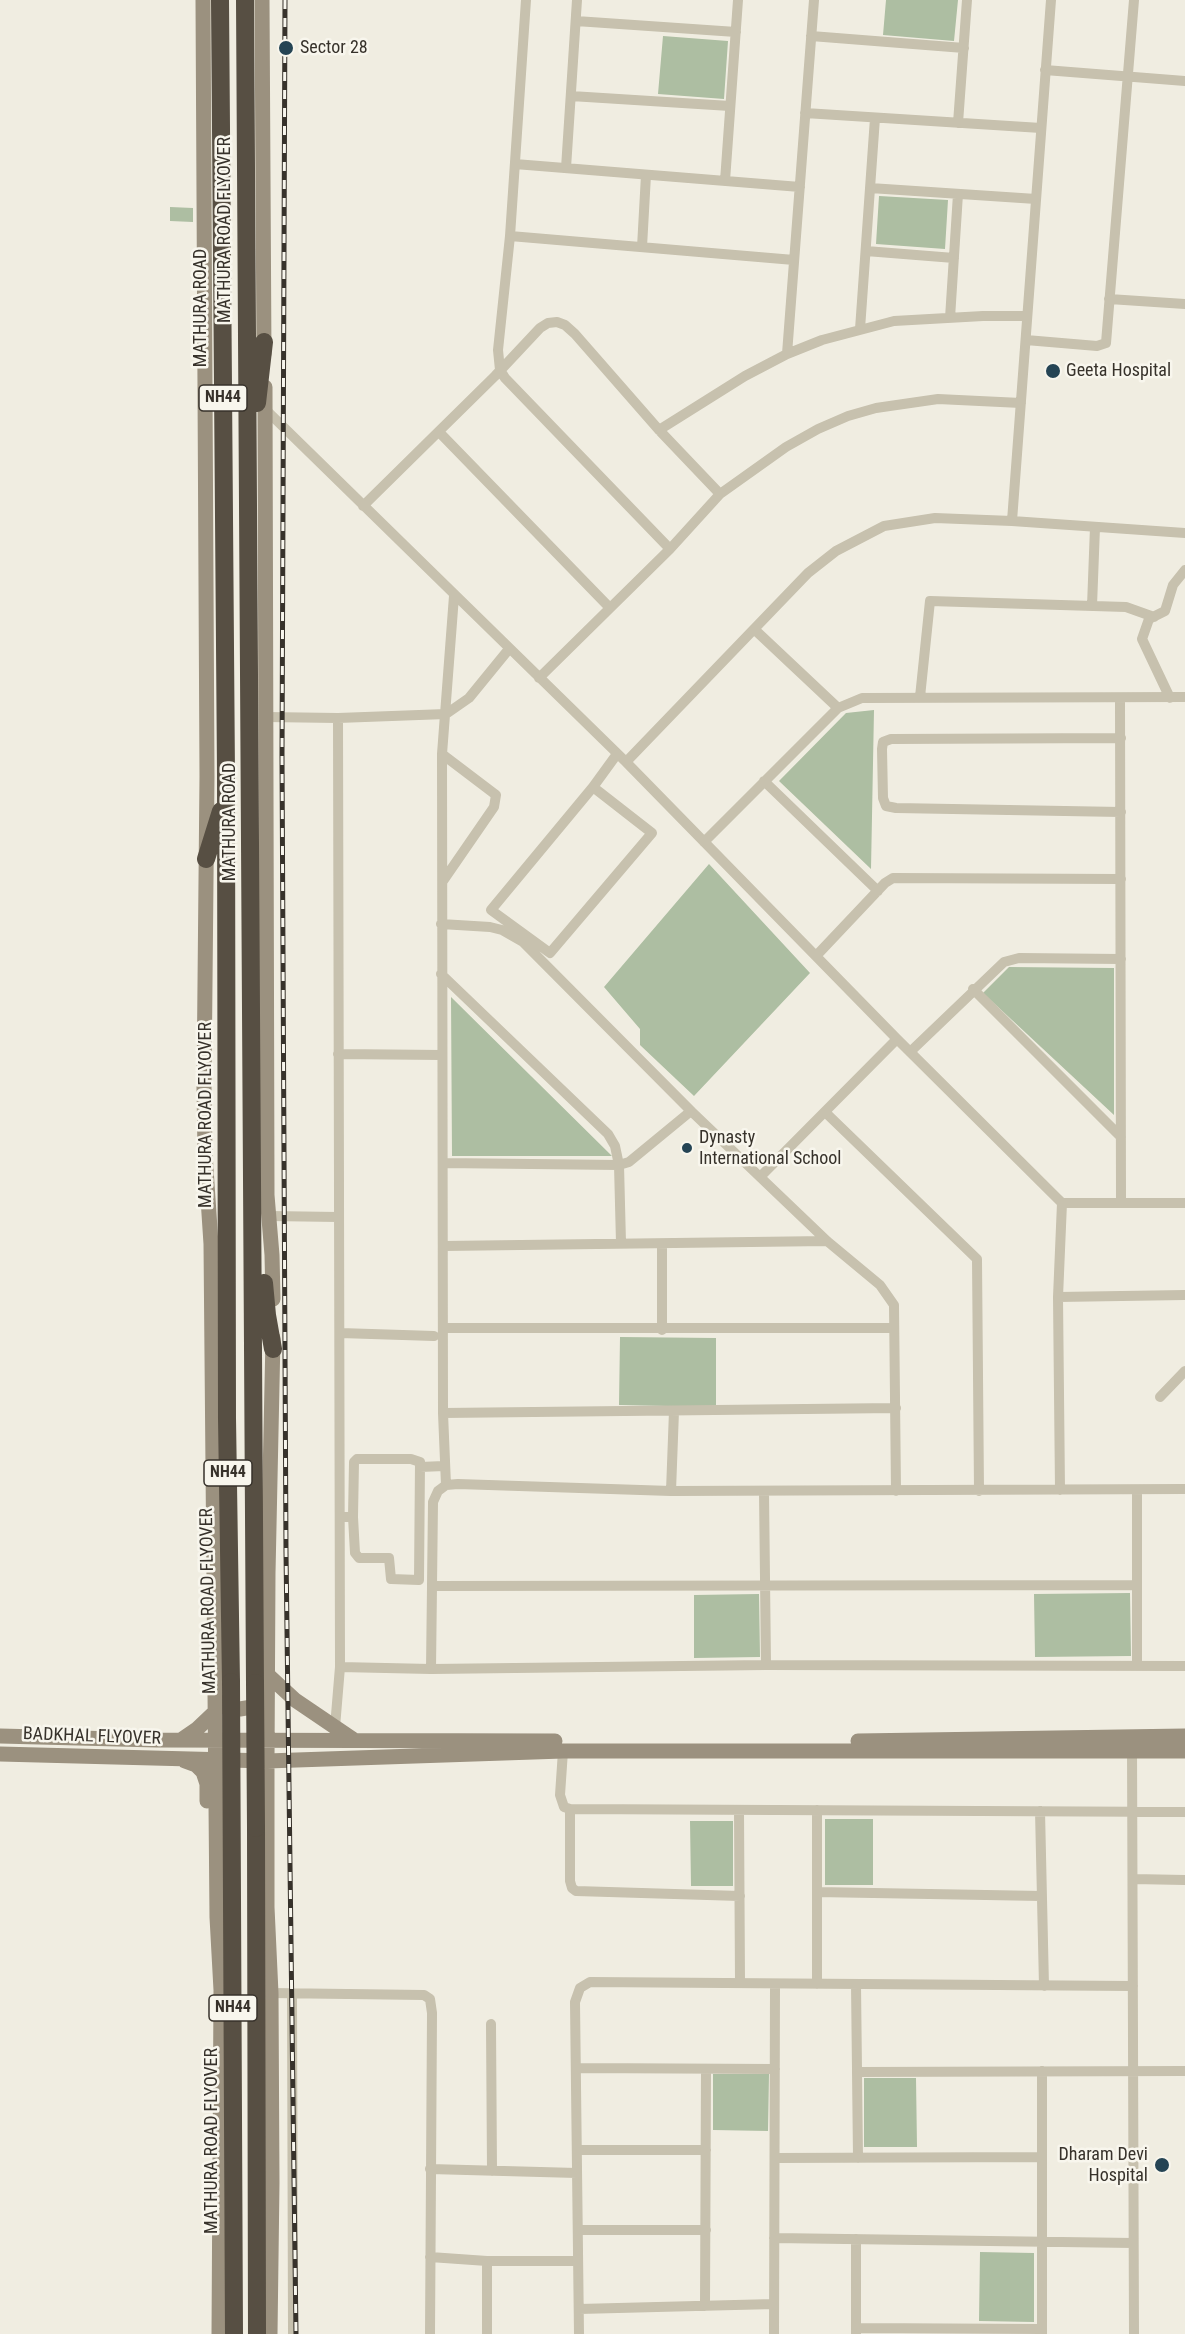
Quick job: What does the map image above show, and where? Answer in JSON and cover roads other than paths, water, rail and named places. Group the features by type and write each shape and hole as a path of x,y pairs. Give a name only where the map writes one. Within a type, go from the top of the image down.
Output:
{"highway":[{"name":"MATHURA ROAD","path":"220,0 226,795"},
{"name":"MATHURA ROAD FLYOVER","path":"245,0 248,460"},
{"path":"248,460 264,342"},
{"name":"MATHURA ROAD","path":"248,460 253,1183"},
{"path":"206,859 226,795"},
{"name":"MATHURA ROAD FLYOVER","path":"226,795 234,2334"},
{"path":"253,1183 261,1234 267,1315 273,1349"},
{"name":"NH44","path":"253,1183 257,2334"}],"main road":[{"path":"203,0 206,859 204,1086 205,1153 211,1244 217,1917 221,1990 219,2334"},
{"path":"262,0 266,1154 272,1255 273,1349 267,1761 267,1907 271,1993 270,2334"},
{"path":"268,1675 295,1700 354,1740"},
{"path":"216,1706 240,1709 260,1704 268,1699"},
{"path":"181,1740 197,1730 216,1706"},
{"name":"BADKHAL FLYOVER","path":"0,1736 158,1740 1131,1744"},
{"path":"1131,1744 1185,1736"},
{"path":"1131,1744 1185,1751"},
{"name":"BADKHAL FLYOVER","path":"0,1754 267,1761 563,1750 1131,1744"},
{"path":"183,1760 196,1765 204,1772 207,1784 207,1877 217,1917"},
{"path":"216,1823 225,1812 241,1808 260,1810 267,1818"}],"street":[{"path":"526,0 510,236 498,350 500,370 505,378 670,549"},
{"path":"566,168 577,0"},
{"path":"725,181 738,0"},
{"path":"787,354 814,0"},
{"path":"958,123 967,0"},
{"path":"1012,521 1051,0"},
{"path":"1026,340 1097,346 1106,343 1134,0"},
{"path":"576,21 736,32"},
{"path":"811,36 963,48"},
{"path":"1046,70 1185,81"},
{"path":"571,96 730,106"},
{"path":"805,113 1041,128"},
{"path":"860,329 875,117"},
{"path":"515,164 800,187"},
{"path":"642,247 646,175"},
{"path":"870,188 1036,199"},
{"path":"950,318 957,194"},
{"path":"510,236 794,260"},
{"path":"866,251 954,258"},
{"path":"1109,299 1185,304"},
{"path":"659,430 746,376 787,354 860,329 894,321 1027,316"},
{"path":"363,506 540,328 548,323 557,322 565,325 575,334 659,430 720,494"},
{"path":"539,678 670,549 720,494 786,447 848,416 876,408 938,399 1021,403"},
{"path":"265,409 621,758 1062,1203 1185,1203"},
{"path":"439,432 609,607"},
{"path":"593,787 652,833 550,953 491,910 593,787 808,573 836,551 884,526 935,518 1185,533"},
{"path":"1092,606 1095,527"},
{"path":"1170,698 1142,639 1149,620 1165,611 1173,585 1185,570"},
{"path":"446,1485 443,1413 441,754 454,596"},
{"path":"920,697 930,601 1126,607 1154,617"},
{"path":"754,629 838,708"},
{"path":"266,717 338,718 446,714 469,698 509,649"},
{"path":"704,842 838,708 862,698 1185,698"},
{"path":"1120,698 1121,1203"},
{"path":"335,1727 339,1667 340,1517 338,718"},
{"path":"1121,738 891,739 883,742 882,749 883,798 886,806 1121,812"},
{"path":"441,754 496,795 494,807 443,881"},
{"path":"764,781 878,891"},
{"path":"816,956 885,883 893,878 1121,879"},
{"path":"441,924 490,927 502,930 523,942 691,1111 827,1241 880,1285 894,1305 896,1491"},
{"path":"910,1052 1004,962 1019,958 1121,959"},
{"path":"441,974 608,1134 615,1146 619,1165 621,1243"},
{"path":"974,990 1121,1137"},
{"path":"760,1177 897,1039"},
{"path":"338,1053 442,1055"},
{"path":"443,1163 619,1165 630,1162 691,1111"},
{"path":"825,1112 977,1259 979,1491"},
{"path":"1060,1490 1058,1297 1062,1203"},
{"path":"269,1216 338,1217"},
{"path":"444,1246 827,1241"},
{"path":"662,1244 662,1330"},
{"path":"1058,1297 1185,1295"},
{"path":"444,1328 662,1330 894,1328"},
{"path":"340,1333 434,1336"},
{"path":"1160,1397 1185,1371"},
{"path":"443,1413 896,1408"},
{"path":"671,1491 674,1411"},
{"path":"357,1459 411,1459 420,1462 419,1580 391,1579 389,1558 358,1558 355,1553 353,1517 354,1462 357,1459"},
{"path":"420,1467 444,1466"},
{"path":"431,1669 433,1502 438,1491 446,1485 764,1492 1185,1489"},
{"path":"1137,1490 1137,1666"},
{"path":"764,1492 766,1665"},
{"path":"340,1517 353,1517"},
{"path":"432,1586 1136,1584"},
{"path":"339,1667 431,1669 766,1665 1185,1666"},
{"path":"1131,1744 1134,2334"},
{"path":"563,1750 560,1795 564,1807 570,1809 1185,1812"},
{"path":"570,1809 570,1881 572,1888 576,1891 740,1896"},
{"path":"739,1810 740,1983"},
{"path":"817,1984 818,1810"},
{"path":"1040,1811 1044,1986"},
{"path":"1133,1880 1185,1880"},
{"path":"817,1892 1042,1896"},
{"path":"579,2334 575,2002 580,1988 590,1982 1133,1986"},
{"path":"774,2334 775,1984"},
{"path":"856,1984 858,2158"},
{"path":"271,1993 424,1995 430,1999 432,2013 430,2334"},
{"path":"292,1993 293,2334"},
{"path":"491,2024 492,2171"},
{"path":"576,2068 775,2069"},
{"path":"705,2306 706,2068"},
{"path":"856,2239 856,2331 1042,2332 1042,2071"},
{"path":"857,2072 1185,2071"},
{"path":"577,2150 706,2150"},
{"path":"775,2158 1042,2157"},
{"path":"430,2169 577,2173"},
{"path":"578,2230 705,2230"},
{"path":"774,2238 1133,2243"},
{"path":"430,2257 487,2261 578,2261"},
{"path":"487,2261 488,2334"},
{"path":"579,2309 774,2304"}],"railway":[{"path":"285,0 282,756 286,1552 296,2334"}],"place":[{"name":"Sector 28","path":"286,48"},
{"name":"Geeta Hospital","path":"1053,371"},
{"name":"Dynasty International School","path":"687,1148"},
{"name":"Dharam Devi Hospital","path":"1162,2165"}]}
